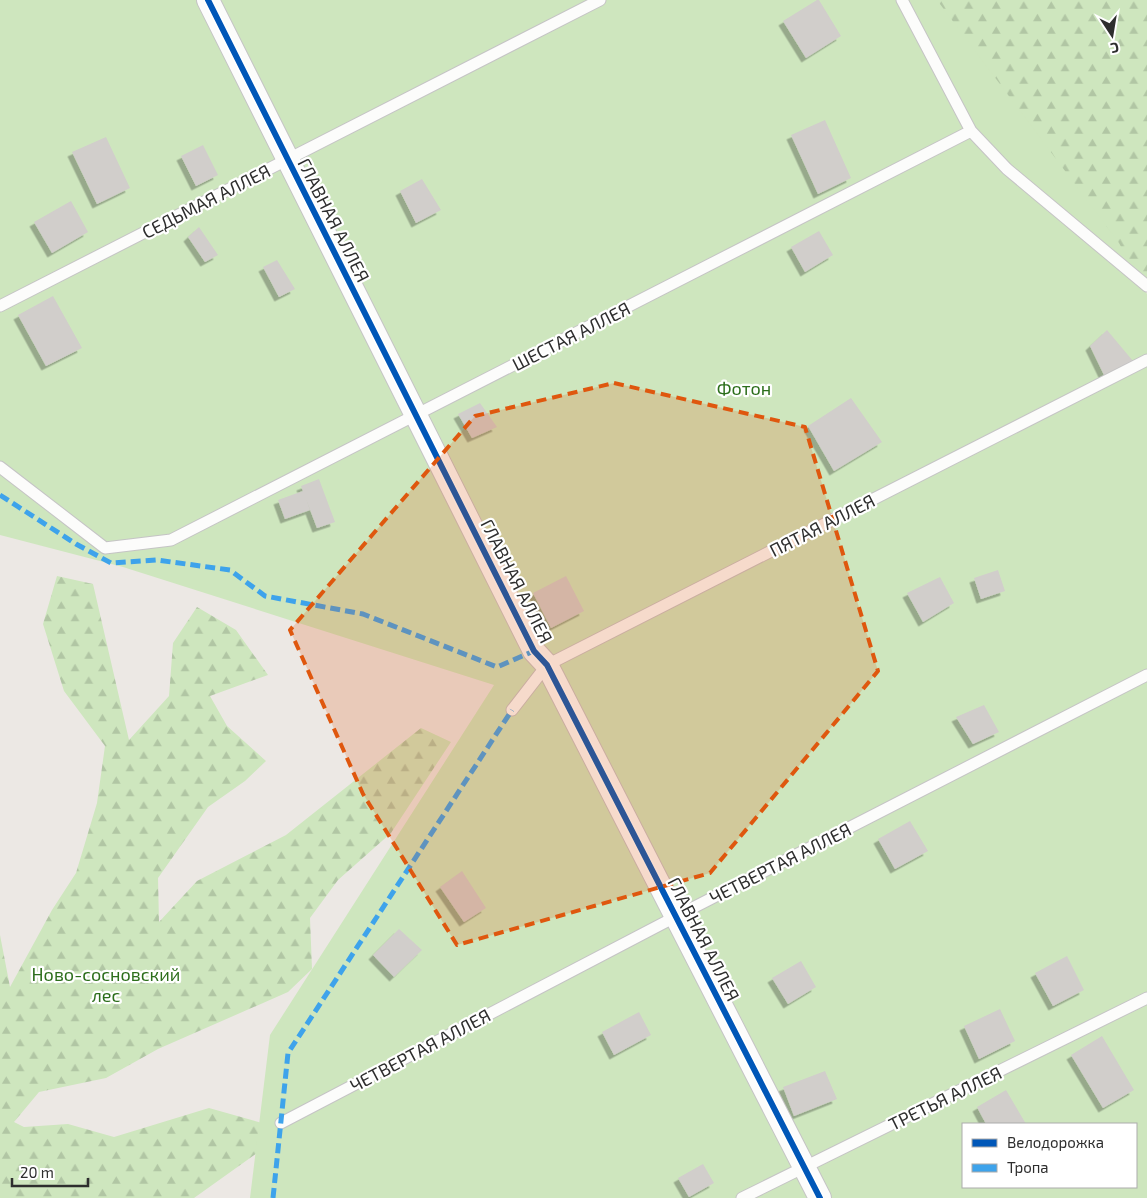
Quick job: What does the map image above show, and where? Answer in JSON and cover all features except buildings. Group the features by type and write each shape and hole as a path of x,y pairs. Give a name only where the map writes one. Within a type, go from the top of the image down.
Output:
{"street":[{"name":"ГЛАВНАЯ АЛЛЕЯ","path":"208,0 534,651 547,665 820,1198"}],"lane":[{"name":"СЕДЬМАЯ АЛЛЕЯ","path":"0,306 600,0"},
{"path":"902,0 971,131 1007,169 1147,286"},
{"name":"ШЕСТАЯ АЛЛЕЯ","path":"0,467 105,548 171,540 971,131"},
{"name":"ПЯТАЯ АЛЛЕЯ","path":"512,710 547,665 1147,360"},
{"name":"ЧЕТВЕРТАЯ АЛЛЕЯ","path":"281,1123 675,917 1147,676"},
{"name":"ТРЕТЬЯ АЛЛЕЯ","path":"742,1198 1147,998"}],"highlighted area":[{"path":"614,383 805,427 878,671 710,873 457,945 363,794 290,630 475,416"}],"green space":[{"name":"Фотон","path":"0,0 937,0 1119,243 1147,294 1147,1198 250,1198 270,1035 494,685 123,567 0,535"},
{"path":"927,0 1147,0 1147,280 1046,197"},
{"name":"Ново-сосновский лес","path":"57,576 93,584 129,740 169,696 173,643 197,607 236,630 268,675 210,696 227,726 266,761 245,781 208,807 158,878 159,922 197,881 286,835 421,728 451,742 391,833 338,880 310,918 312,969 288,992 158,1049 106,1078 39,1092 14,1122 24,1127 68,1124 114,1137 209,1108 276,1127 257,1153 194,1198 0,1198 0,935 10,987 52,910 76,873 97,803 105,746 64,691 43,624"}],"marked path":[{"path":"0,495 76,544 111,563 157,560 230,570 265,596 363,614 497,667 534,651"},
{"path":"273,1198 288,1053 512,710"}],"cycle path":[{"path":"208,0 534,651 547,665 820,1198"}]}
